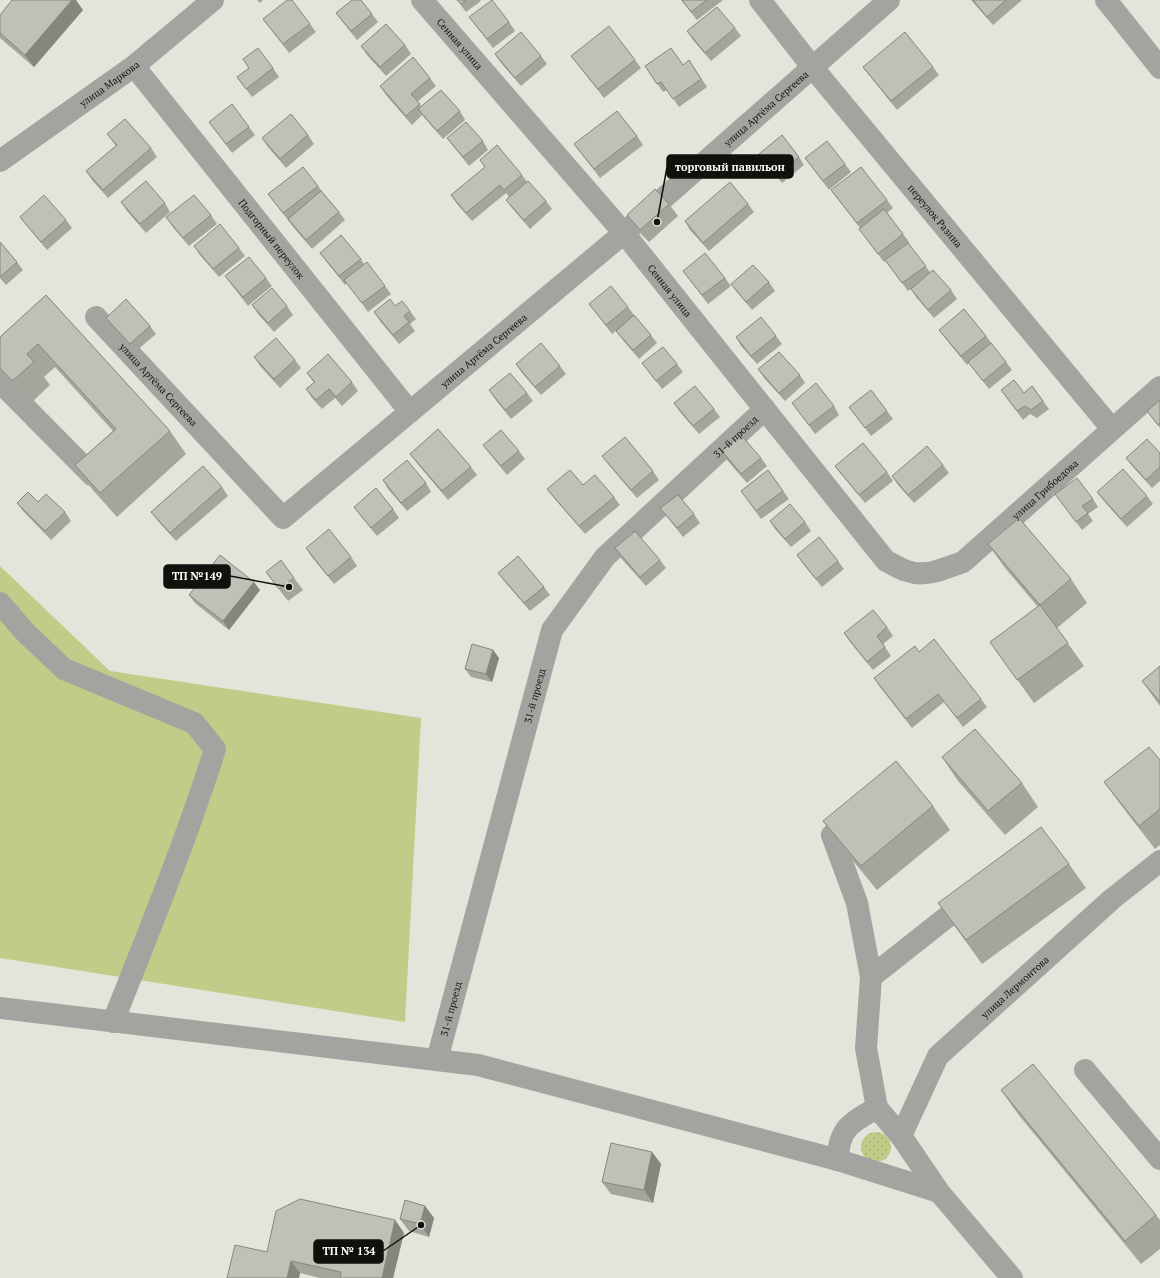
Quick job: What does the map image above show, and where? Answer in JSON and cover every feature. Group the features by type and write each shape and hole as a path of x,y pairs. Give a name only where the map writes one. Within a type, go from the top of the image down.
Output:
{"street":[{"name":"улица Маркова","path":"0,161 134,66 213,0"},
{"name":"Сенная улица","path":"422,0 624,233 886,561 908,572 920,574"},
{"name":"переулок Разина","path":"760,0 813,68 1112,429"},
{"name":"улица Артёма Сергеева","path":"96,317 283,518 624,233 889,0"},
{"path":"1106,0 1160,68"},
{"name":"Подгорный переулок","path":"134,66 410,412"},
{"path":"0,382 92,475"},
{"name":"улица Грибоедова","path":"920,574 933,573 963,562 1160,387"},
{"name":"31-й проезд","path":"436,1060 552,630 604,557 765,409"},
{"path":"0,603 24,631 64,669 194,723 215,749 158,908 114,1022"},
{"path":"872,800 832,835 857,903 871,977 866,1048 877,1108 901,1136 939,1192 1012,1278"},
{"name":"улица Лермонтова","path":"901,1136 938,1056 1112,899 1160,861"},
{"path":"871,977 984,888"},
{"path":"0,1008 478,1065 838,1160 939,1192"},
{"path":"1085,1070 1160,1159"},
{"path":"838,1160 838,1147 842,1135 852,1122 877,1108"}],"green space":[{"path":"0,566 110,671 421,718 405,1022 0,958"},
{"path":"876,1132 887,1136 891,1147 887,1158 876,1162 865,1158 861,1147 865,1136"}],"building":[{"path":"12,0 72,0 25,55 0,33 0,15"},
{"path":"287,0 292,0 310,24 283,44 263,19"},
{"path":"352,0 361,0 372,14 351,31 336,13"},
{"path":"457,0 466,0 461,4"},
{"path":"492,0 509,22 487,39 469,17"},
{"path":"682,0 707,0 691,12"},
{"path":"973,0 1006,0 987,17"},
{"path":"717,7 735,28 705,53 687,31"},
{"path":"386,24 405,45 380,67 361,46"},
{"path":"609,26 635,60 598,89 571,56"},
{"path":"521,32 541,56 515,78 495,54"},
{"path":"905,32 933,67 891,101 863,67"},
{"path":"258,48 273,68 246,89 237,77 249,68 243,59"},
{"path":"671,48 683,65 689,60 701,79 673,99 661,82 657,84 645,66"},
{"path":"413,57 430,78 411,94 420,104 406,116 380,86"},
{"path":"441,90 460,111 437,131 418,109"},
{"path":"232,104 249,127 226,144 209,122"},
{"path":"617,111 637,136 594,169 574,144"},
{"path":"291,114 308,135 280,159 262,138"},
{"path":"125,119 151,148 103,190 86,171 117,145 107,134"},
{"path":"466,122 483,141 463,157 447,138"},
{"path":"782,135 799,157 776,175 759,154"},
{"path":"827,141 845,164 823,181 805,158"},
{"path":"497,145 522,175 504,190 500,185 466,213 451,195 485,167 480,160"},
{"path":"303,167 318,186 283,213 268,194"},
{"path":"861,167 887,200 857,223 831,190"},
{"path":"146,181 165,203 140,224 121,202"},
{"path":"528,181 546,201 524,220 506,200"},
{"path":"730,182 748,204 703,243 685,221"},
{"path":"655,189 669,204 640,230 627,215"},
{"path":"321,191 339,212 306,240 288,219"},
{"path":"44,195 66,220 41,242 20,217"},
{"path":"194,195 211,215 183,238 166,217"},
{"path":"884,209 903,234 878,254 859,229"},
{"path":"220,224 239,248 213,269 194,246"},
{"path":"341,235 361,259 339,276 320,253"},
{"path":"0,242 17,262 0,277"},
{"path":"908,243 926,266 902,283 885,260"},
{"path":"705,253 725,278 702,295 683,271"},
{"path":"249,257 266,278 243,297 225,276"},
{"path":"367,262 385,286 362,303 344,280"},
{"path":"753,265 769,282 746,302 731,284"},
{"path":"933,270 951,290 928,310 911,289"},
{"path":"611,286 628,307 606,325 589,304"},
{"path":"272,288 287,306 268,323 252,305"},
{"path":"46,295 170,431 100,493 75,465 116,429 38,344 27,354 34,362 12,381 0,368 0,337"},
{"path":"126,299 150,326 130,344 106,318"},
{"path":"390,299 395,306 402,301 410,311 404,316 409,322 393,335 374,312"},
{"path":"964,309 986,336 961,356 939,330"},
{"path":"634,315 651,335 633,350 616,331"},
{"path":"761,317 776,336 751,356 736,337"},
{"path":"276,338 295,360 274,379 254,357"},
{"path":"541,343 560,366 535,387 516,364"},
{"path":"991,343 1006,362 983,381 968,362"},
{"path":"663,347 677,364 656,381 642,363"},
{"path":"779,352 800,375 779,393 758,369"},
{"path":"328,354 352,382 336,397 329,389 316,400 306,389 315,382 307,373"},
{"path":"510,373 527,393 505,410 489,390"},
{"path":"1014,380 1024,393 1032,386 1043,401 1031,410 1025,406 1017,411 1001,390"},
{"path":"816,383 834,406 809,425 792,403"},
{"path":"695,386 714,409 693,426 674,403"},
{"path":"871,390 887,411 865,428 849,407"},
{"path":"1160,400 1160,423 1158,425 1147,411"},
{"path":"438,429 471,467 442,491 410,454"},
{"path":"501,430 519,451 501,466 483,445"},
{"path":"741,435 761,458 741,474 722,451"},
{"path":"625,437 653,471 631,490 602,456"},
{"path":"1147,439 1160,453 1160,467 1146,480 1126,458"},
{"path":"863,443 887,472 859,495 835,466"},
{"path":"927,446 943,465 908,495 892,476"},
{"path":"407,460 426,483 401,503 383,480"},
{"path":"203,466 222,487 170,533 151,512"},
{"path":"1123,469 1147,496 1121,519 1097,492"},
{"path":"570,470 583,485 595,475 614,497 579,526 547,489"},
{"path":"768,470 783,491 756,511 741,491"},
{"path":"1077,478 1093,499 1082,506 1088,513 1076,522 1055,494"},
{"path":"376,488 393,509 371,528 354,507"},
{"path":"28,492 38,502 46,494 65,512 45,531 17,503"},
{"path":"678,495 694,514 677,528 660,508"},
{"path":"790,504 805,522 785,539 770,521"},
{"path":"1019,518 1071,579 1040,605 988,544"},
{"path":"329,529 351,557 328,576 306,548"},
{"path":"635,531 660,560 640,577 615,548"},
{"path":"819,537 838,561 816,579 797,555"},
{"path":"220,555 254,582 223,621 189,595"},
{"path":"518,556 544,587 524,603 498,573"},
{"path":"281,560 294,578 279,589 266,572"},
{"path":"1040,605 1068,643 1017,680 990,642"},
{"path":"873,610 887,627 877,636 885,647 867,662 844,633"},
{"path":"934,639 981,699 957,718 938,694 906,719 874,678 915,646 919,652"},
{"path":"472,644 493,650 486,674 465,669"},
{"path":"1160,666 1160,702 1142,681"},
{"path":"975,729 1022,783 988,811 942,757"},
{"path":"1149,747 1160,760 1160,809 1139,826 1104,782"},
{"path":"896,761 933,806 861,866 823,821"},
{"path":"1041,827 1069,864 966,940 938,903"},
{"path":"1033,1064 1156,1215 1125,1241 1001,1090"},
{"path":"611,1143 652,1152 644,1190 602,1182"},
{"path":"300,1199 395,1220 382,1278 340,1278 341,1272 291,1261 287,1278 227,1278 235,1245 267,1252 276,1211"},
{"path":"405,1200 425,1206 420,1224 400,1219"}],"place":[{"name":"торговый павильон","path":"657,222"},
{"name":"ТП №149","path":"289,587"},
{"name":"ТП № 134","path":"421,1225"}]}
